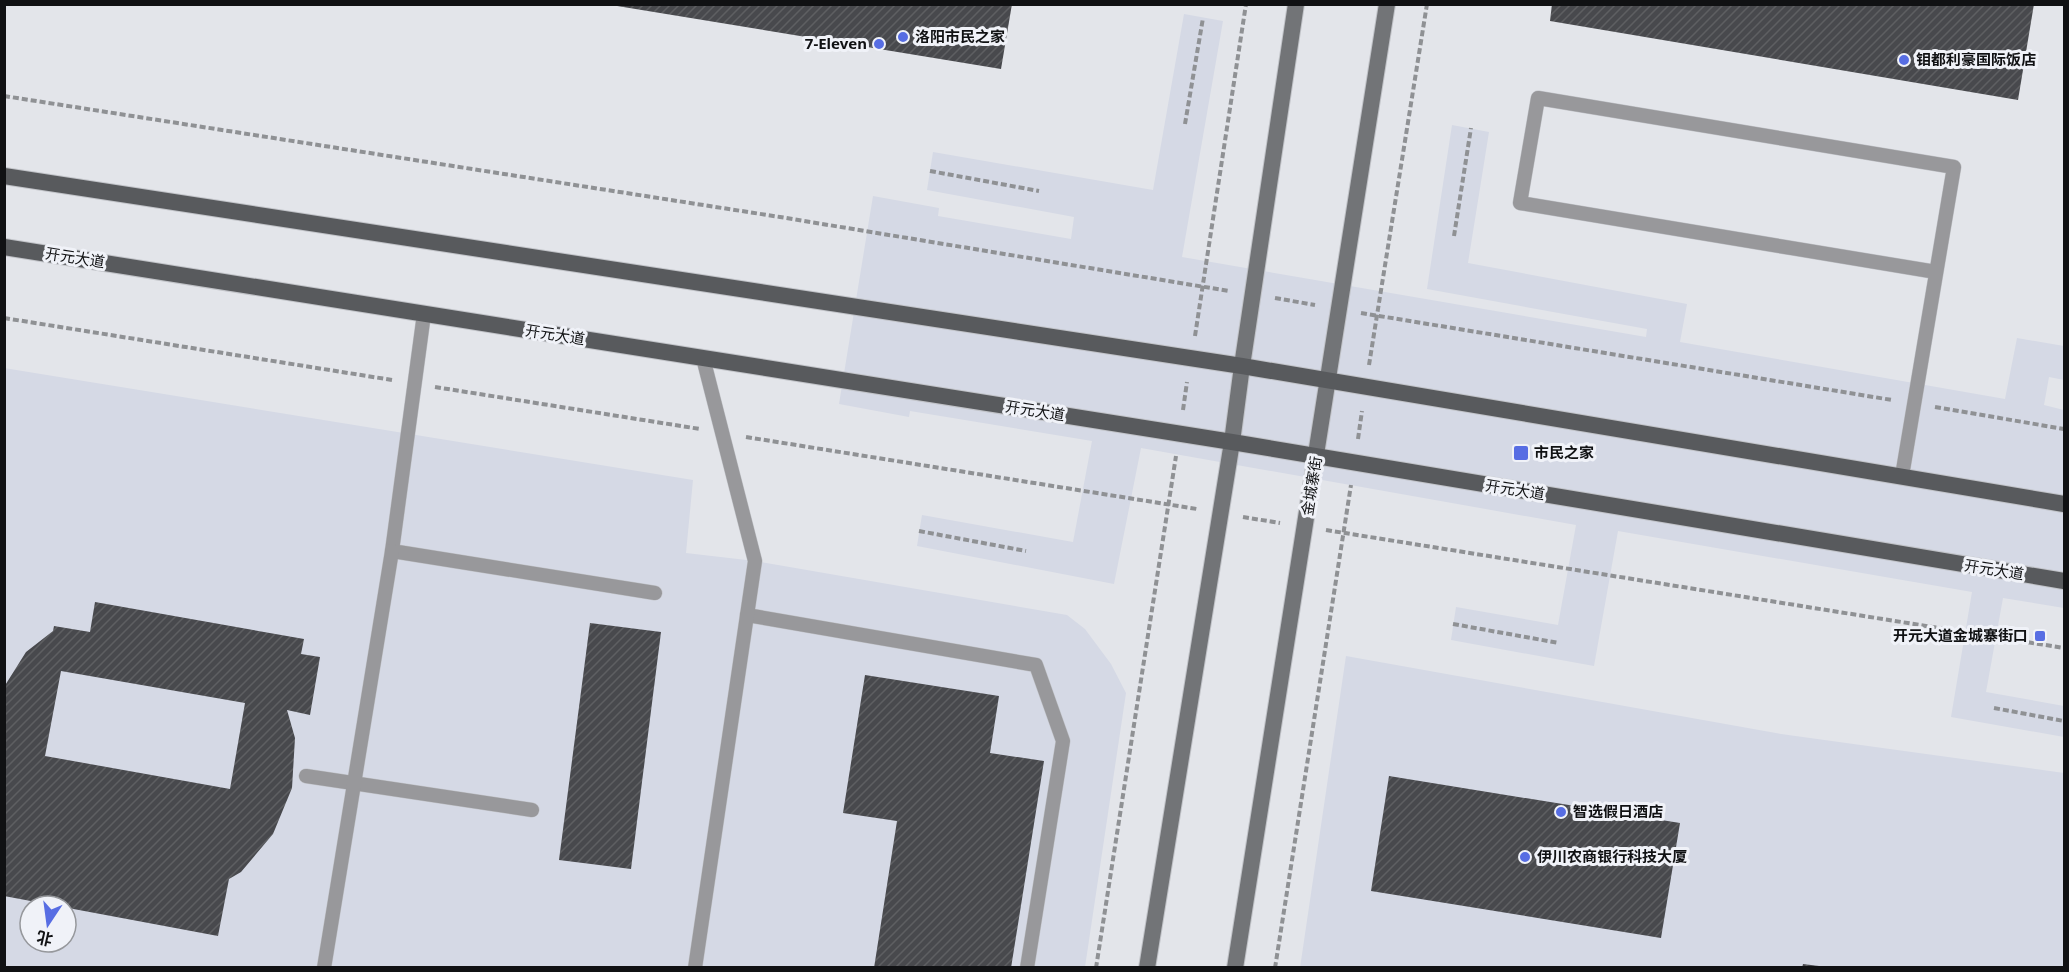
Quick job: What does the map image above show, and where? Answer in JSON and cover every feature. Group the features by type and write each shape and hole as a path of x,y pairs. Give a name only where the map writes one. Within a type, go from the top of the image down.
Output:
{"main road":[{"path":"1147,968 1232,442 1296,4"},
{"name":"金城寨街","path":"1235,968 1387,4"},
{"path":"4,176 1242,366 2064,504"},
{"name":"开元大道","path":"4,247 1232,442 2064,582"}],"lane":[{"path":"1902,476 1954,167 1538,98 1520,202 1936,272"},
{"path":"324,968 392,551 424,314"},
{"path":"695,968 755,561 703,358"},
{"path":"392,551 655,593"},
{"path":"747,615 1035,665 1063,741 1027,968"},
{"path":"306,776 532,810"}],"path":[{"path":"1096,968 1246,4"},
{"path":"1185,124 1203,18"},
{"path":"4,96 780,216 2064,429"},
{"path":"1454,236 1471,128"},
{"path":"930,171 1039,191"},
{"path":"4,318 2064,648"},
{"path":"920,531 1026,551"},
{"path":"1454,624 1559,643"},
{"path":"1994,708 2064,722"}],"shaded area":[{"path":"1184,14 1223,21 1182,257 1646,337 1647,329 1427,289 1452,125 1489,132 1468,263 1687,304 1680,342 2005,399 2017,338 2064,346 2064,380 2049,377 2044,405 2064,410 2064,608 2003,598 1986,692 2064,706 2064,737 1951,717 1972,592 1618,531 1594,666 1451,640 1456,607 1558,625 1576,525 1141,448 1114,584 917,546 922,515 1073,542 1092,441 910,411 909,417 839,404 873,196 939,208 938,216 1071,239 1074,217 927,190 933,152 1153,190"},
{"path":"4,368 693,480 686,553 755,561 1067,615 1085,629 1111,664 1126,693 1085,967 5,967"},
{"path":"1346,656 1781,734 2064,773 2064,967 1300,968"}],"building":[{"name":"洛阳市民之家","path":"605,4 1012,4 1001,69"},
{"name":"钼都利豪国际饭店","path":"1552,4 2034,4 2018,100 1550,21"},
{"path":"95,602 304,639 301,654 320,657 310,715 287,710 295,738 292,788 273,834 241,872 229,879 218,936 78,910 78,894 18,894 18,899 4,896 4,687 26,652 53,631 54,626 90,632","holes":["61,671 245,703 230,789 45,756"]},
{"path":"590,623 661,632 631,869 559,860"},
{"path":"865,675 999,696 990,753 1044,761 1011,968 874,968 897,821 843,813"},
{"name":"伊川农商银行科技大厦","path":"1389,776 1680,823 1661,938 1371,891"},
{"path":"1803,964 1819,966 1819,968 1802,968"}],"place":[{"name":"洛阳市民之家","path":"903,37"},
{"name":"7-Eleven","path":"879,44"},
{"name":"钼都利豪国际饭店","path":"1904,60"},
{"name":"市民之家","path":"1521,453"},
{"name":"开元大道金城寨街口","path":"2040,636"},
{"name":"智选假日酒店","path":"1561,812"},
{"name":"伊川农商银行科技大厦","path":"1525,857"}]}
